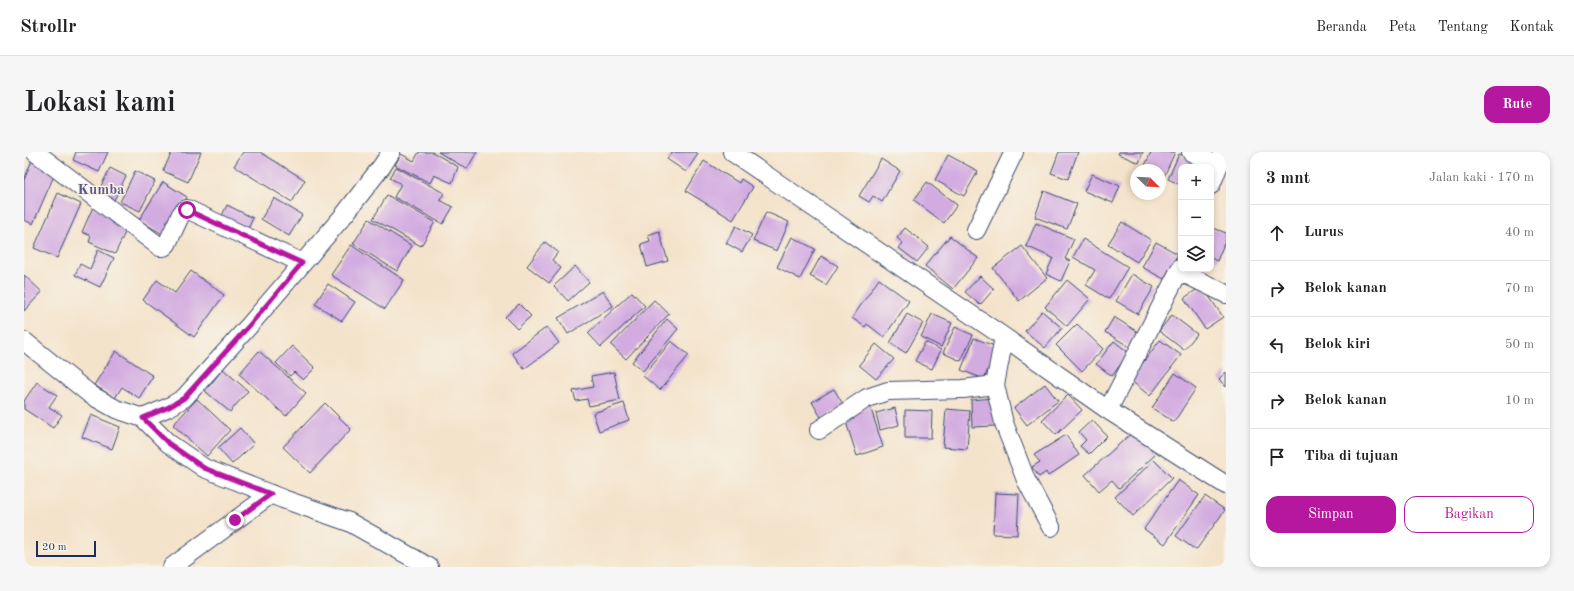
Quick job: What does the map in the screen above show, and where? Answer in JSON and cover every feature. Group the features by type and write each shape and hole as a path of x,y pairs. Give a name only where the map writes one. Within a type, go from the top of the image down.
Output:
{"street":[{"path":"35,152 160,247 164,247 167,244 181,214 187,210 302,263"},
{"path":"143,418 169,407 184,398 248,327 344,215 391,152"},
{"path":"732,152 1004,337 1108,410 1226,486"},
{"path":"976,230 1014,152"},
{"path":"1191,152 1221,159 1214,177"},
{"path":"1108,410 1178,272"},
{"path":"1186,272 1226,294"},
{"path":"1004,337 996,385 1004,423 1026,480 1051,527"},
{"path":"24,341 91,396 116,409 143,418 168,443 204,468 349,522 429,567"},
{"path":"819,430 867,398 888,391 963,389 996,385"},
{"path":"172,567 271,494"}],"building":[{"path":"76,152 108,152 99,172 73,160"},
{"path":"172,152 201,152 188,182 163,171"},
{"path":"243,152 260,152 305,180 292,202 234,166"},
{"path":"419,152 432,152 458,167 452,183 434,175 430,183 395,165 401,154 414,161"},
{"path":"438,152 477,152 467,169"},
{"path":"672,152 696,152 698,154 686,172 667,159"},
{"path":"1059,152 1078,152 1068,179 1051,173"},
{"path":"1119,152 1143,152 1139,163 1118,154"},
{"path":"1151,152 1175,152 1166,172 1166,164 1146,164"},
{"path":"1179,154 1201,164 1178,164 1178,184 1168,179"},
{"path":"948,155 978,171 964,196 935,180"},
{"path":"881,159 900,171 882,202 873,196 869,202 859,196"},
{"path":"32,160 56,171 33,224 24,220 24,180"},
{"path":"704,161 739,183 741,179 753,187 733,220 686,191"},
{"path":"396,167 444,193 440,200 453,207 443,224 394,197 401,184 390,178"},
{"path":"110,168 126,176 112,204 96,196"},
{"path":"135,171 155,181 140,211 120,202"},
{"path":"1092,174 1120,186 1113,203 1084,191"},
{"path":"163,182 187,197 164,235 139,220"},
{"path":"927,182 957,205 944,223 914,200"},
{"path":"1044,191 1077,204 1067,229 1035,217"},
{"path":"58,193 81,204 57,258 34,248"},
{"path":"387,195 435,222 421,246 373,219"},
{"path":"274,198 302,215 289,236 261,219"},
{"path":"227,205 253,218 245,235 219,222"},
{"path":"93,207 129,224 115,254 89,242 91,236 82,232"},
{"path":"766,212 789,222 777,251 753,241"},
{"path":"369,219 412,246 397,271 353,244"},
{"path":"1122,222 1151,240 1137,262 1108,244"},
{"path":"1036,223 1074,239 1065,259 1070,261 1061,281 1046,274 1053,258 1026,246"},
{"path":"736,226 752,235 742,252 726,243"},
{"path":"905,228 929,247 917,262 899,248 903,243 897,238"},
{"path":"1214,228 1226,233 1226,239 1217,261 1214,260"},
{"path":"659,231 668,261 647,267 641,244 650,241 648,235"},
{"path":"950,236 978,258 953,289 925,266"},
{"path":"792,237 815,249 800,279 777,267"},
{"path":"1083,239 1128,267 1109,299 1086,285 1095,270 1073,257"},
{"path":"545,242 558,252 552,260 561,268 549,283 527,266"},
{"path":"1156,242 1178,254 1164,279 1142,267"},
{"path":"351,245 404,280 385,309 331,275"},
{"path":"1022,246 1047,278 1019,301 993,268"},
{"path":"98,250 114,258 100,287 75,275 80,264 90,269"},
{"path":"821,256 838,266 826,285 810,276"},
{"path":"575,266 589,282 568,301 554,286"},
{"path":"191,271 224,295 194,337 143,300 157,280 175,293"},
{"path":"1132,274 1154,287 1138,314 1116,301"},
{"path":"24,275 42,292 24,311"},
{"path":"980,276 994,289 980,305 965,292"},
{"path":"879,279 909,301 884,337 867,324 865,327 852,318"},
{"path":"1067,280 1090,299 1067,326 1045,307"},
{"path":"328,284 355,302 342,321 315,304"},
{"path":"1202,286 1223,317 1205,329 1184,298"},
{"path":"603,291 613,306 568,334 558,318"},
{"path":"632,292 645,306 601,347 588,333"},
{"path":"654,300 669,314 626,359 611,345"},
{"path":"519,304 531,316 517,329 505,317"},
{"path":"1042,311 1062,328 1045,348 1025,331"},
{"path":"907,314 923,323 906,353 890,343"},
{"path":"932,314 952,323 941,347 921,337"},
{"path":"1172,315 1197,334 1184,350 1159,331"},
{"path":"1114,317 1139,333 1130,347 1105,332"},
{"path":"667,319 678,329 643,371 632,362"},
{"path":"1077,324 1103,349 1082,371 1056,345"},
{"path":"547,327 559,343 524,369 512,353"},
{"path":"955,327 973,335 961,361 943,353"},
{"path":"974,338 997,347 984,379 961,370"},
{"path":"1160,340 1181,355 1150,396 1130,380"},
{"path":"671,341 689,355 660,390 643,376"},
{"path":"1114,341 1129,353 1112,376 1096,364"},
{"path":"925,342 941,350 932,369 915,361"},
{"path":"876,344 894,359 876,379 859,365"},
{"path":"292,346 315,368 303,380 294,372 290,376 276,363"},
{"path":"116,351 153,376 139,398 122,387 115,398 94,385"},
{"path":"259,351 306,393 286,416 239,374"},
{"path":"223,369 248,391 230,412 205,391"},
{"path":"614,372 620,400 589,406 587,399 576,401 573,391 593,387 591,376"},
{"path":"1226,372 1226,387 1219,379"},
{"path":"1175,373 1196,388 1174,422 1152,408"},
{"path":"37,382 57,395 49,407 62,415 53,428 24,409 24,401"},
{"path":"1045,384 1058,401 1027,425 1014,408"},
{"path":"834,389 844,406 822,419 812,402"},
{"path":"1068,395 1082,410 1056,435 1042,420"},
{"path":"994,398 995,426 972,427 971,400"},
{"path":"197,399 230,430 207,456 173,425"},
{"path":"325,403 351,429 310,473 283,447"},
{"path":"624,403 629,420 599,431 593,413"},
{"path":"870,406 883,447 857,456 846,422 854,419 852,412"},
{"path":"895,408 899,425 880,430 876,413"},
{"path":"946,409 970,411 967,449 943,447"},
{"path":"905,410 932,411 931,438 905,438"},
{"path":"91,415 120,427 112,449 82,437"},
{"path":"1092,420 1107,436 1089,454 1080,446 1086,440 1079,432"},
{"path":"240,428 254,444 232,464 218,448"},
{"path":"1134,431 1155,455 1119,488 1112,480 1099,491 1085,475"},
{"path":"1066,435 1079,455 1048,476 1046,472 1039,477 1032,467 1040,462 1034,455"},
{"path":"1154,460 1172,478 1133,516 1115,497"},
{"path":"1178,480 1199,495 1165,544 1144,529"},
{"path":"995,493 1019,494 1017,535 993,534"},
{"path":"1205,496 1225,510 1196,550 1176,536"}],"district":[{"name":"Kumba","path":"101,189"}],"route":[{"path":"187,210 190,210 302,263 248,327 184,398 155,414 143,418 168,443 204,468 271,494 235,520"}]}
